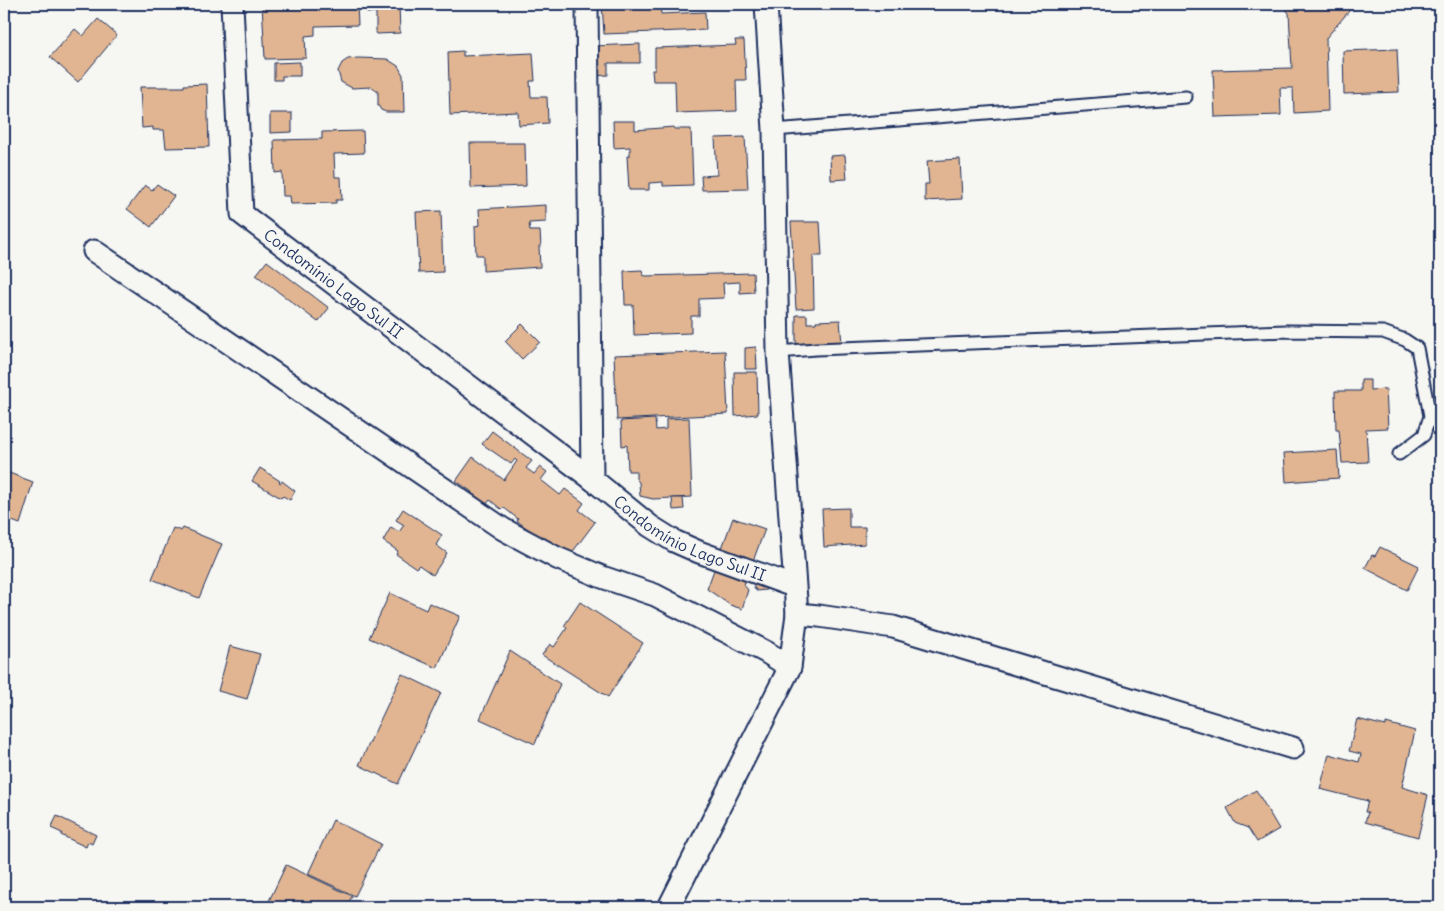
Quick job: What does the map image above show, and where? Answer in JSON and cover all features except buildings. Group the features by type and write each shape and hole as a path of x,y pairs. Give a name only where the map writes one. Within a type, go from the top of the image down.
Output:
{"street":[{"name":"Condomínio Lago Sul II","path":"232,4 242,214 592,479 650,526 674,541 699,552 794,586"},
{"path":"587,4 592,479"},
{"path":"669,907 790,666 796,614 778,352 774,130 766,4"},
{"path":"94,251 503,529 557,558 602,577 655,595 790,666"},
{"path":"796,614 893,628 1293,748"}],"lane":[{"path":"774,130 1186,97"},
{"path":"778,352 1287,332 1383,332 1405,340 1417,348 1430,416 1424,434 1399,454"}]}
